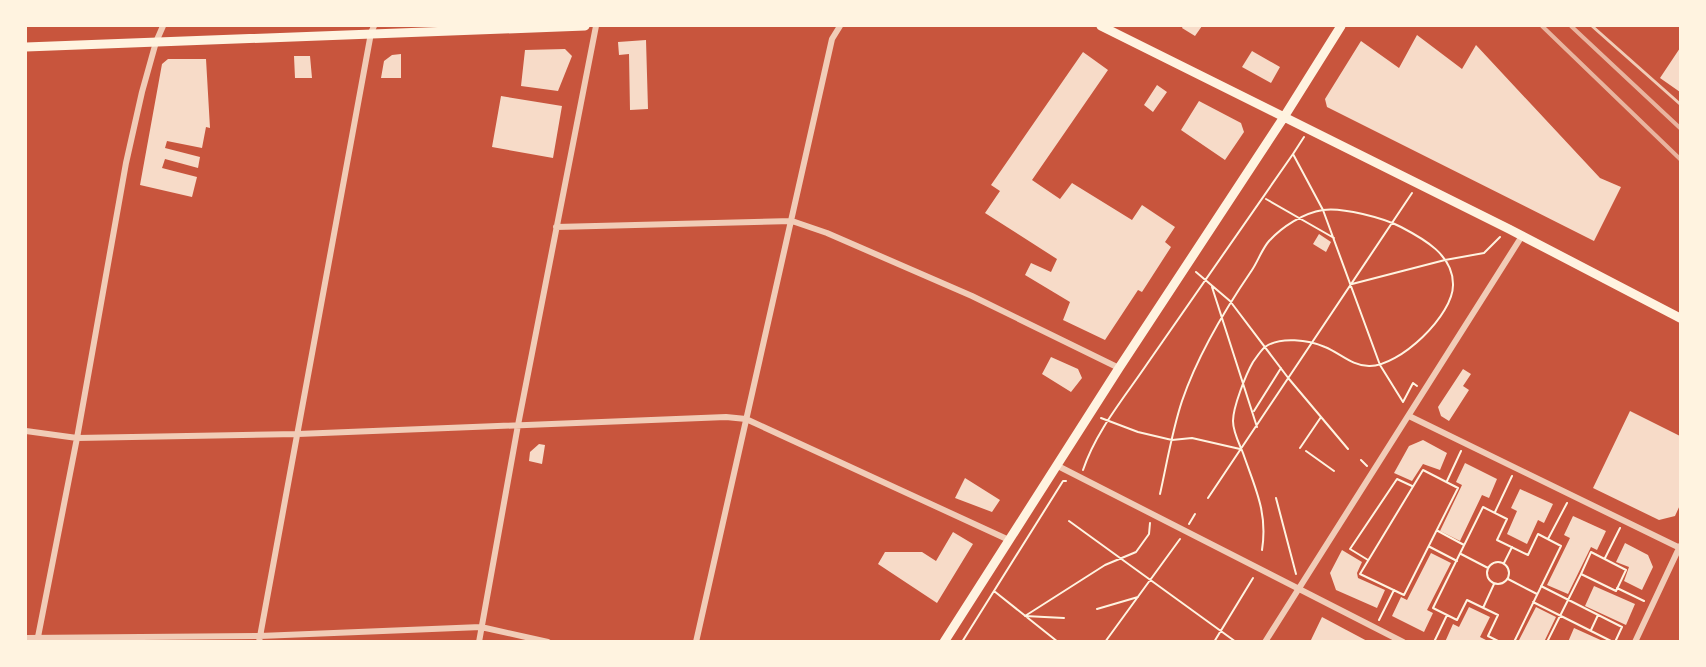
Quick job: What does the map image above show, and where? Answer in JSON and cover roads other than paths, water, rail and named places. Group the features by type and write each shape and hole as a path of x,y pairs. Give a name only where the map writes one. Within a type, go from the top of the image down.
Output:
{"main road":[{"path":"26,47 373,29 585,26"},
{"path":"1101,26 1309,128 1680,318"},
{"path":"944,642 1341,26"}],"street":[{"path":"37,640 77,438 126,163 142,92 156,42 163,26"},
{"path":"479,642 518,425 596,26"},
{"path":"696,642 832,39 840,26"},
{"path":"259,639 373,29"},
{"path":"556,227 792,221 826,233 972,296 1119,368"},
{"path":"1265,642 1522,236"},
{"path":"1409,416 1680,547 1635,642"},
{"path":"26,431 77,438 298,434 726,417 746,419 1009,540"},
{"path":"1056,465 1403,642"},
{"path":"26,638 37,640 259,639 481,627 548,642"}],"lane":[{"path":"1592,26 1680,104"}],"railway":[{"path":"1542,26 1680,159"},
{"path":"1571,26 1680,128"}]}
